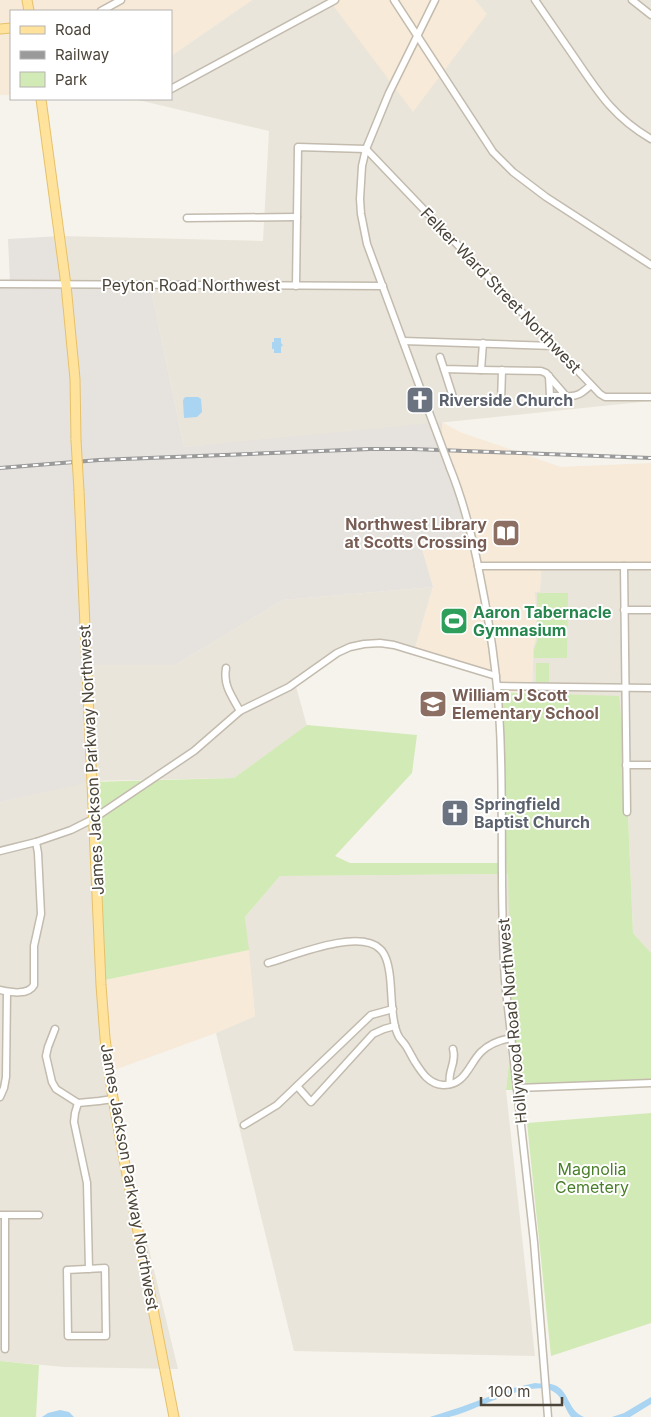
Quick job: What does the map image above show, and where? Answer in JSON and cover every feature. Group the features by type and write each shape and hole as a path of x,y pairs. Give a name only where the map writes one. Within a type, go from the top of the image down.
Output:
{"main road":[{"name":"James Jackson Parkway Northwest","path":"40,100 66,285 75,379 93,819 105,1038 122,1149 174,1417"}],"street":[{"path":"103,10 120,0"},
{"path":"172,88 335,0"},
{"path":"394,0 488,146 513,172 546,197 651,265"},
{"name":"Hollywood Road Northwest","path":"435,0 389,93 366,149 360,181 361,214 367,244 462,501 489,620 498,686 501,757 503,948 534,1242 548,1417"},
{"path":"535,0 604,100 619,116 651,139"},
{"path":"632,0 651,15"},
{"path":"296,286 298,147 366,149"},
{"name":"Felker Ward Street Northwest","path":"366,149 600,394 605,396 651,397"},
{"path":"188,218 297,217"},
{"name":"Peyton Road Northwest","path":"0,284 383,286"},
{"path":"403,341 554,346"},
{"path":"481,370 482,344"},
{"path":"440,357 453,397"},
{"path":"444,369 541,371 546,373 566,396"},
{"path":"501,403 502,370"},
{"path":"549,376 550,396 573,397 580,395 591,385"},
{"path":"478,566 651,566"},
{"path":"624,566 627,812"},
{"path":"624,610 651,610"},
{"path":"0,851 36,842 71,830 93,819 194,751 240,711 289,687 337,653 350,647 380,643 394,645 496,676"},
{"path":"226,668 226,685 240,711"},
{"path":"498,686 651,688"},
{"path":"626,765 651,765"},
{"path":"0,1097 5,1082 3,991 28,992 34,985 34,946 41,914 36,842"},
{"path":"268,963 338,942 359,941 375,945 382,950 390,974 395,1026 398,1036 426,1078 433,1083 443,1085 459,1081 472,1067 480,1053 500,1040 511,1038"},
{"path":"244,1126 277,1105 371,1015 393,1009"},
{"path":"297,1086 311,1102 373,1034 384,1028 395,1026"},
{"path":"55,1028 46,1056 52,1082 56,1089 78,1103 114,1099"},
{"path":"450,1084 449,1075 454,1058 453,1049"},
{"path":"517,1088 651,1083"},
{"path":"78,1103 74,1122 87,1183 89,1269"},
{"path":"5,1349 3,1215 39,1215"},
{"path":"106,1268 106,1336 68,1336 67,1270 89,1269 106,1268"}],"shaded area":[{"path":"0,0 252,0 172,55 172,10 10,10 10,95 0,95"},
{"path":"252,0 329,0 486,14 475,0 651,0 651,401 291,438 184,447 150,285 70,285 61,236 263,241 269,131 138,100 172,100 172,55"},
{"path":"329,0 475,0 487,14 413,112"},
{"path":"61,236 70,285 150,285 184,447 442,422 442,434 457,477 473,538 420,542 433,587 283,600 175,665 86,665 90,782 0,802 0,284 10,283 8,239"},
{"path":"442,422 460,432 561,467 651,463 651,564 541,562 540,592 535,592 536,638 533,649 532,692 495,692 494,679 414,652 433,587 420,541 473,538 457,477 442,434"},
{"path":"541,562 651,564 651,953 633,933 626,768 532,692 533,649 536,638 535,592 540,591"},
{"path":"433,587 414,652 390,646 344,649 295,683 307,726 234,778 90,781 86,665 175,665 283,600"},
{"path":"90,781 106,1072 178,1369 64,1367 0,1361 0,802"},
{"path":"509,874 512,1035 506,1090 535,1356 294,1351 216,1033 255,1016 245,917 280,876"},
{"path":"249,950 255,1016 216,1033 106,1073 100,981"}],"green space":[{"path":"537,593 568,593 567,658 534,658 534,650 538,638"},
{"path":"536,663 549,663 549,682 536,682"},
{"path":"495,692 619,696 626,768 633,933 651,953 651,1087 506,1090 512,1035 508,874 280,876 245,917 249,950 100,981 90,782 234,778 307,725 417,735 412,773 335,856 350,863 500,863 501,820"},
{"name":"Magnolia Cemetery","path":"651,1113 651,1323 551,1356 527,1123"},
{"path":"0,1361 39,1365 36,1417 0,1417"}],"water":[{"path":"274,338 281,338 283,345 281,353 274,353 274,349 272,349"},
{"path":"186,397 198,397 201,399 202,412 197,417 184,418 183,401"},
{"path":"535,1383 557,1386 565,1394 578,1414 584,1417 571,1417 562,1400 554,1392 544,1389 532,1389 503,1397 460,1414 449,1417 430,1417 513,1388"},
{"path":"651,1397 651,1404 630,1417 612,1417 624,1413"},
{"path":"60,1410 69,1412 74,1417 42,1417 48,1413"}],"railway":[{"path":"0,468 99,460 370,449 651,458"}],"place":[{"name":"Riverside Church","path":"420,400"},
{"name":"Northwest Library at Scotts Crossing","path":"506,533"},
{"name":"Aaron Tabernacle Gymnasium","path":"454,621"},
{"name":"William J Scott Elementary School","path":"433,704"},
{"name":"Springfield Baptist Church","path":"455,813"}]}
